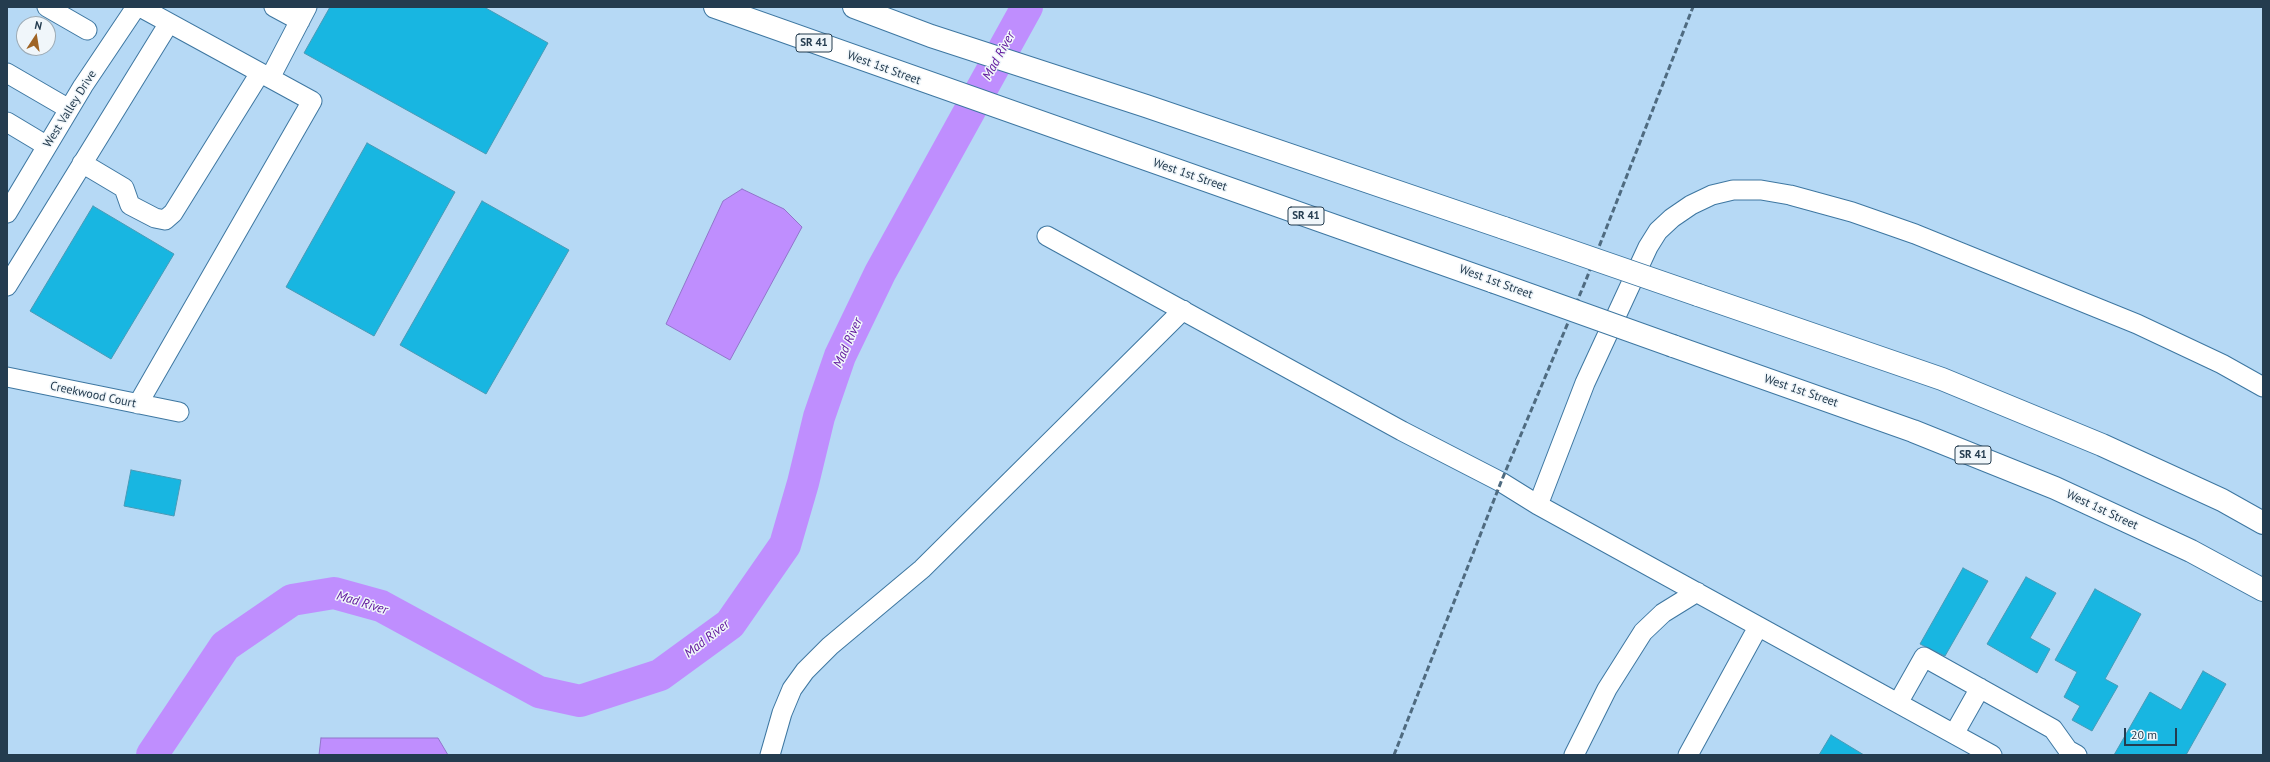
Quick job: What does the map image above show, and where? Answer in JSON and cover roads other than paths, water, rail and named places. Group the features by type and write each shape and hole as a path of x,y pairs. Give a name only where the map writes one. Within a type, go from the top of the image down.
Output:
{"main road":[{"name":"West 1st Street","path":"715,7 914,79 1913,430 2054,488 2191,551 2263,590"},
{"path":"854,7 931,36 1146,106 1942,379 2102,445 2222,500 2263,523"}],"street":[{"path":"46,7 87,30"},
{"name":"West Valley Drive","path":"7,213 69,109 136,7"},
{"path":"138,404 312,101 140,7"},
{"path":"82,163 124,188 130,205 155,218 165,220 173,213 265,76 304,14 274,7"},
{"path":"7,286 169,22"},
{"path":"7,73 69,109"},
{"path":"7,122 47,146"},
{"path":"1538,505 1585,384 1648,247 1658,231 1672,218 1691,205 1712,195 1734,190 1760,190 1790,195 1852,212 1915,234 2137,324 2222,364 2263,387"},
{"path":"1047,236 1402,432 1501,482 1538,505 1992,755"},
{"path":"770,755 782,713 792,689 805,671 830,646 922,569 1183,310"},
{"name":"Creekwood Court","path":"7,377 179,412"},
{"path":"1574,755 1607,689 1643,632 1663,613 1696,592"},
{"path":"1688,755 1758,627"},
{"path":"1898,703 1924,657 2053,728 2068,750 2077,755"},
{"path":"1954,734 1980,688"}],"waterway":[{"name":"Mad River","path":"152,755 225,646 292,600 334,593 381,606 539,692 580,701 660,675 730,624 785,545 803,483 819,417 840,356 880,273 1027,7"}],"railway":[{"path":"1394,755 1501,482 1586,280 1693,7"}]}
